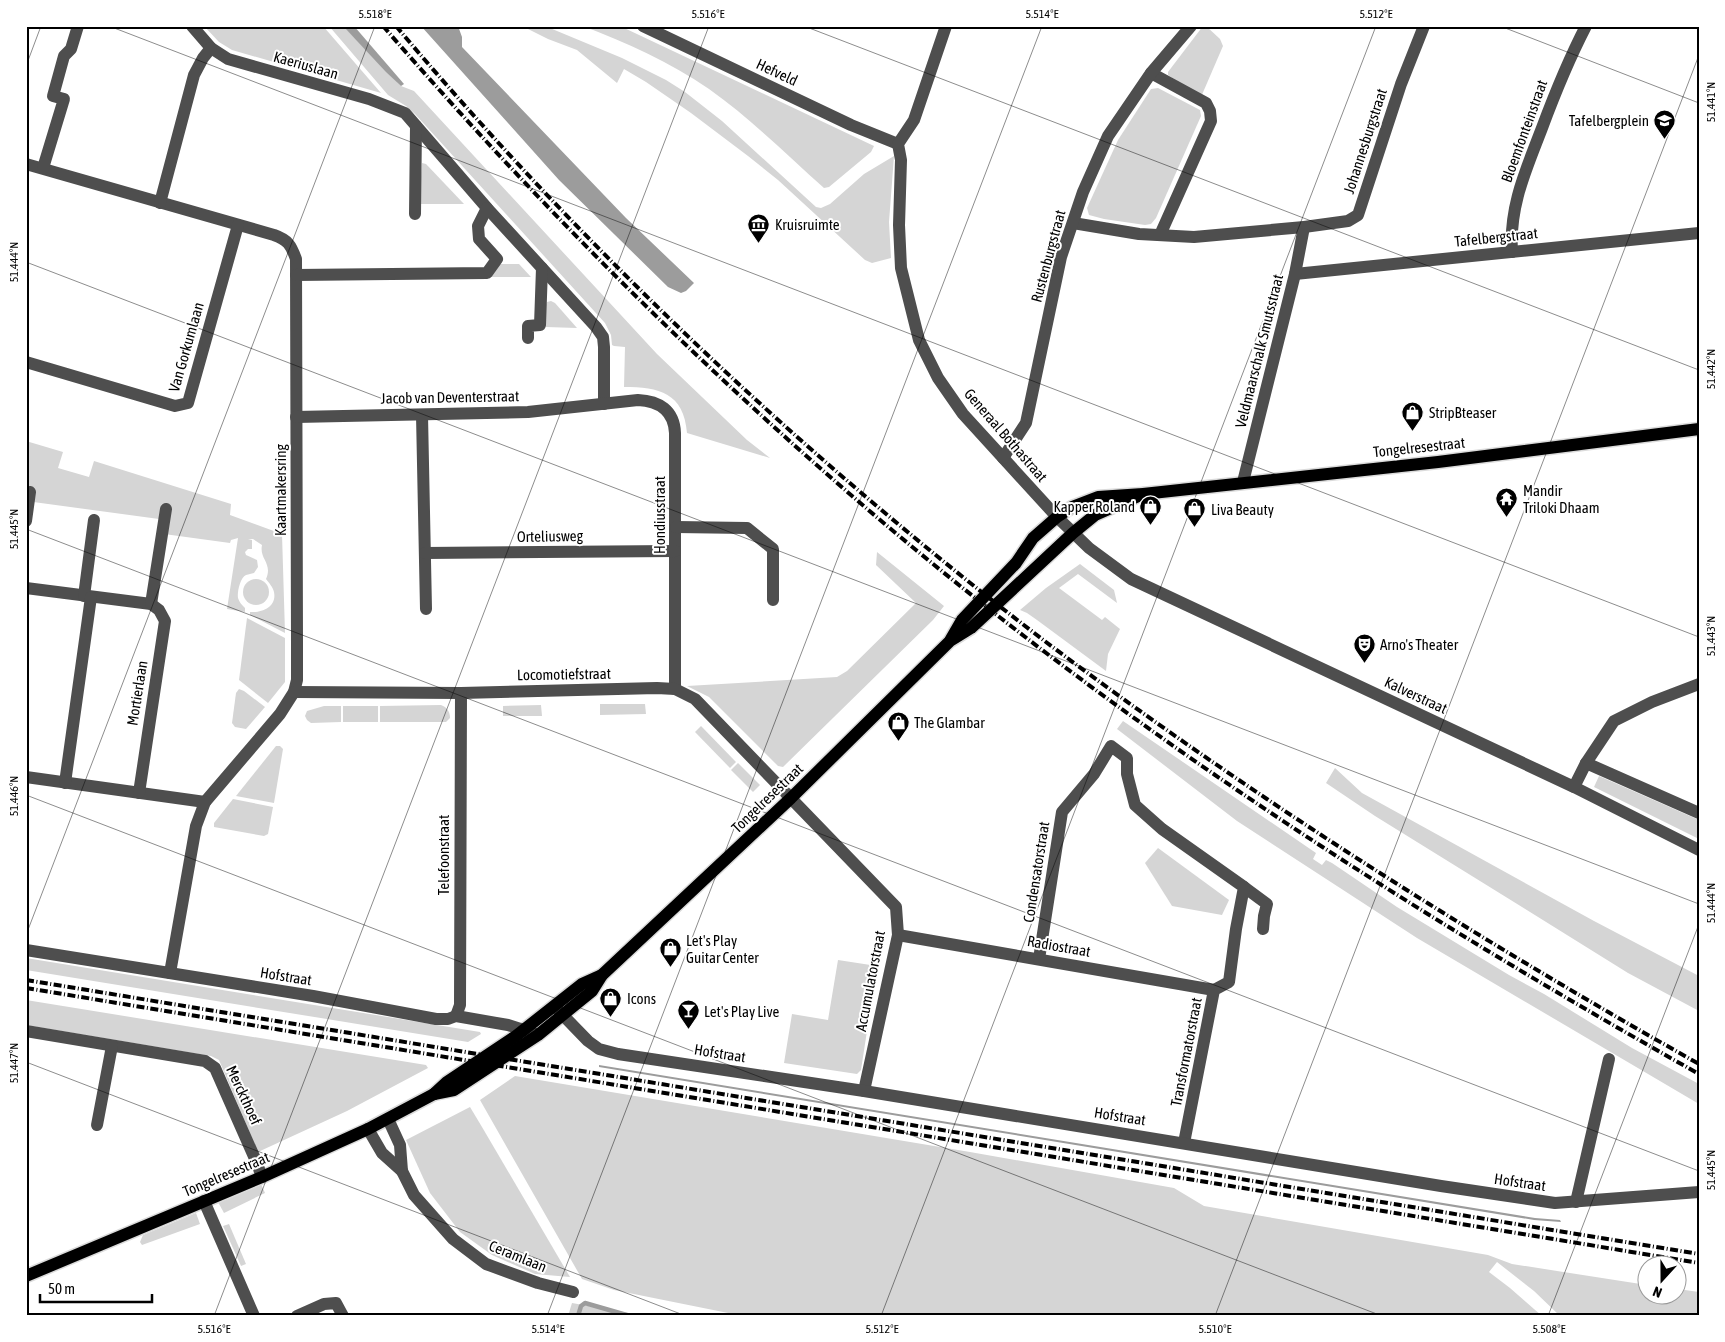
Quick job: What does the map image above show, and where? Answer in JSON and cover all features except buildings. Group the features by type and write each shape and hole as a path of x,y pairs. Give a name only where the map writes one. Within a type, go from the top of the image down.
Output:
{"main road":[{"name":"Tongelresestraat","path":"950,641 962,620 1016,563 1033,538 1072,507 1098,497 1143,494 1438,462 1699,429"},
{"name":"Tongelresestraat","path":"434,1094 454,1090 538,1035 582,984 602,975 791,798 950,641 971,628 1073,533 1095,515 1143,494"},
{"name":"Tongelresestraat","path":"26,1276 262,1177 368,1129 434,1094 447,1082 524,1030 559,1011"}],"street":[{"path":"43,168 64,99 53,96 64,56 71,49 78,26"},
{"name":"Kaeriuslaan","path":"192,26 211,48 228,59 383,104 405,113 603,337 604,404"},
{"name":"Hefveld","path":"643,26 852,125 898,144"},
{"path":"898,144 914,120 946,26"},
{"name":"Rustenburgstraat","path":"1003,458 1026,423 1061,257 1083,192 1108,136 1151,73 1192,26"},
{"name":"Johannesburgstraat","path":"1304,227 1348,221 1358,215 1400,84 1424,26"},
{"name":"Bloemfonteinstraat","path":"1512,252 1511,232 1514,209 1520,188 1559,83 1586,26"},
{"path":"160,203 194,75 211,48"},
{"path":"1151,73 1206,103 1210,111 1210,121 1160,235"},
{"path":"415,214 416,126"},
{"name":"Generaal Bothastraat","path":"898,144 901,160 899,225 901,268 920,340 938,378 962,414 1073,533"},
{"name":"Kaartmakersring","path":"26,164 284,239 291,244 296,259 297,670 294,692 280,714 205,802 196,826 170,973"},
{"path":"296,275 487,274 497,260 479,239 478,226 487,208"},
{"path":"1073,223 1139,234 1194,237 1304,227"},
{"name":"Van Gorkumlaan","path":"26,362 175,406 188,403 238,225"},
{"name":"Veldmaarschalk Smutsstraat","path":"1243,482 1296,274 1304,227"},
{"name":"Tafelbergstraat","path":"1296,274 1699,233"},
{"path":"528,338 528,326 540,325 542,268"},
{"name":"Hondiusstraat","path":"604,404 649,400 667,410 672,416 675,433 675,689"},
{"name":"Jacob van Deventerstraat","path":"296,417 528,412 604,404"},
{"path":"422,415 426,609"},
{"path":"26,521 30,492"},
{"path":"26,588 151,604 166,509"},
{"path":"65,783 88,596 94,520"},
{"path":"676,527 747,528 773,549 773,600"},
{"name":"Kalverstraat","path":"1073,533 1089,548 1131,579 1574,787 1699,850"},
{"name":"Orteliusweg","path":"425,553 675,551"},
{"name":"Mortierlaan","path":"139,793 165,621 159,610 151,604"},
{"path":"1574,787 1586,763 1614,721 1652,702 1699,684"},
{"name":"Locomotiefstraat","path":"294,692 461,693 675,689 695,699 791,798"},
{"name":"Telefoonstraat","path":"456,1016 460,1005 461,693"},
{"name":"Condensatorstraat","path":"1039,959 1062,812 1094,774 1111,746 1126,758 1126,774 1135,805 1162,829 1244,888"},
{"path":"1586,763 1699,813"},
{"path":"26,778 205,802"},
{"name":"Accumulatorstraat","path":"791,798 896,907 898,935 864,1091"},
{"path":"1244,888 1267,904 1263,929"},
{"name":"Transformatorstraat","path":"1184,1143 1214,990 1229,982 1244,888"},
{"name":"Radiostraat","path":"898,935 1214,990"},
{"name":"Hofstraat","path":"26,950 313,996 436,1019 448,1019 456,1016 508,1025 538,1035"},
{"name":"Hofstraat","path":"559,1011 588,1041 599,1049 618,1054 864,1091 1506,1197 1555,1203 1699,1192"},
{"name":"Merckthoef","path":"26,1031 205,1062 215,1068 262,1177"},
{"path":"97,1125 112,1046"},
{"path":"1576,1202 1609,1058"},
{"name":"Ceramlaan","path":"388,1119 400,1146 402,1171"},
{"name":"Ceramlaan","path":"368,1129 382,1153 402,1171 414,1195 453,1239 486,1264 538,1283 573,1292"},
{"path":"204,1201 254,1316"},
{"path":"296,1316 324,1304 336,1303 343,1316"}],"shaded area":[{"path":"204,26 323,26 381,93 232,50 219,42"},
{"path":"329,26 343,26 401,86 414,91 657,354 747,440 770,458 687,433 681,409 668,395 659,391 637,387 624,387 625,347 612,345 611,335 605,323 415,114 388,95"},
{"path":"343,26 354,26 404,84 401,86 386,72"},
{"path":"421,26 458,26 462,37 462,47 626,218 694,283 681,293 668,287 559,180"},
{"path":"522,26 545,26 622,58 666,80 685,92 722,121 816,207 821,208 830,204 864,174 894,156 889,222 891,258 872,263 865,260 778,180 691,113 646,82 624,69 617,83 577,50 548,39"},
{"path":"583,26 620,26 874,146 871,152 829,187 824,188 754,124 709,89 679,70 648,54"},
{"path":"1203,26 1206,26 1220,39 1223,46 1201,97 1168,75 1168,72"},
{"path":"1158,88 1200,110 1201,116 1156,218 1151,224 1145,225 1089,215 1087,208 1118,140 1151,89"},
{"path":"422,163 426,164 464,204 419,204"},
{"path":"499,264 519,264 531,277 489,277"},
{"path":"551,301 577,328 546,327 546,305 547,302"},
{"path":"26,441 63,452 58,468 89,477 94,461 231,504 230,515 282,534 285,633 250,615 250,612 268,608 273,602 274,597 273,588 266,579 268,569 262,554 262,545 253,539 248,539 252,540 252,549 248,549 245,552 246,555 257,560 258,567 254,573 246,575 239,585 238,598 245,608 245,612 227,609 238,538 231,540 230,543 164,534 159,519 26,501"},
{"path":"877,552 944,606 933,620 783,767 778,766 709,697 687,686 837,677 847,671 916,603 876,565"},
{"path":"1080,564 1114,590 1117,603 1078,574 1059,588 1102,620 1105,617 1120,629 1108,654 1106,671 1037,620 1020,610 1046,588"},
{"path":"256,579 265,583 269,592 265,601 256,605 247,601 243,592 247,583"},
{"path":"247,618 285,638 285,682 268,703 239,680"},
{"path":"239,689 265,707 246,729 235,727 232,723 236,693"},
{"path":"600,704 645,704 646,714 600,715"},
{"path":"441,705 446,708 449,714 450,718 446,722 380,722 380,706"},
{"path":"541,705 542,716 503,716 503,706"},
{"path":"324,706 341,706 341,722 311,723 307,720 305,716 307,711"},
{"path":"343,706 378,706 378,722 343,722"},
{"path":"1123,721 1316,853 1313,859 1322,865 1326,860 1332,863 1397,907 1509,975 1544,994 1632,1048 1699,1084 1699,1104 1417,938 1237,821 1117,729"},
{"path":"701,726 736,762 730,768 695,732"},
{"path":"276,746 280,746 283,749 274,803 236,796"},
{"path":"738,763 760,785 753,792 731,770"},
{"path":"1335,768 1362,793 1594,921 1699,976 1699,1011 1628,973 1375,816 1326,783"},
{"path":"1599,776 1699,820 1699,839 1594,787"},
{"path":"233,799 273,807 268,834 264,836 214,827 214,823"},
{"path":"1158,848 1229,900 1222,915 1172,906 1145,863"},
{"path":"26,958 480,1032 481,1034 468,1042 26,970"},
{"path":"838,960 877,966 861,1070 857,1074 784,1063 792,1014 828,1020"},
{"path":"26,1000 426,1065 428,1068 347,1111 258,1152 219,1060 211,1056 26,1025"},
{"path":"599,1065 1535,1218 1560,1220 1561,1222 1534,1220 599,1067"},
{"path":"515,1076 1174,1188 1204,1206 1488,1255 1512,1264 1638,1284 1638,1304 1688,1304 1688,1290 1699,1292 1699,1316 1560,1316 1534,1291 1497,1262 1489,1272 1542,1316 743,1316 614,1290 582,1279 480,1100"},
{"path":"470,1107 570,1277 535,1274 492,1255 460,1232 430,1193 406,1140"},
{"path":"261,1184 265,1193 224,1213 218,1202"},
{"path":"196,1213 200,1224 142,1245 140,1242 143,1235"},
{"path":"229,1224 246,1264 241,1266 223,1226"},
{"path":"572,1303 640,1315 645,1316 568,1316"}],"waterway":[{"path":"578,1316 581,1306 585,1303 630,1316"}],"railway":[{"path":"383,26 508,165 573,233 706,364 845,490 1008,624 1102,695 1296,829 1495,955 1699,1074"},
{"path":"396,26 468,110 544,192 702,350 869,500 955,571 1042,639 1121,697 1281,809 1446,915 1699,1064"},
{"path":"26,980 1699,1254"},
{"path":"26,988 1699,1263"}],"place":[{"name":"Tafelbergplein","path":"1665,139"},
{"name":"Kruisruimte","path":"759,243"},
{"name":"StripBteaser","path":"1413,431"},
{"name":"Mandir Triloki Dhaam","path":"1507,518"},
{"name":"Kapper Roland","path":"1151,525"},
{"name":"Liva Beauty","path":"1195,528"},
{"name":"Arno's Theater","path":"1364,663"},
{"name":"The Glambar","path":"898,741"},
{"name":"Let's Play Guitar Center","path":"670,968"},
{"name":"Icons","path":"611,1017"},
{"name":"Let's Play Live","path":"688,1030"}]}
